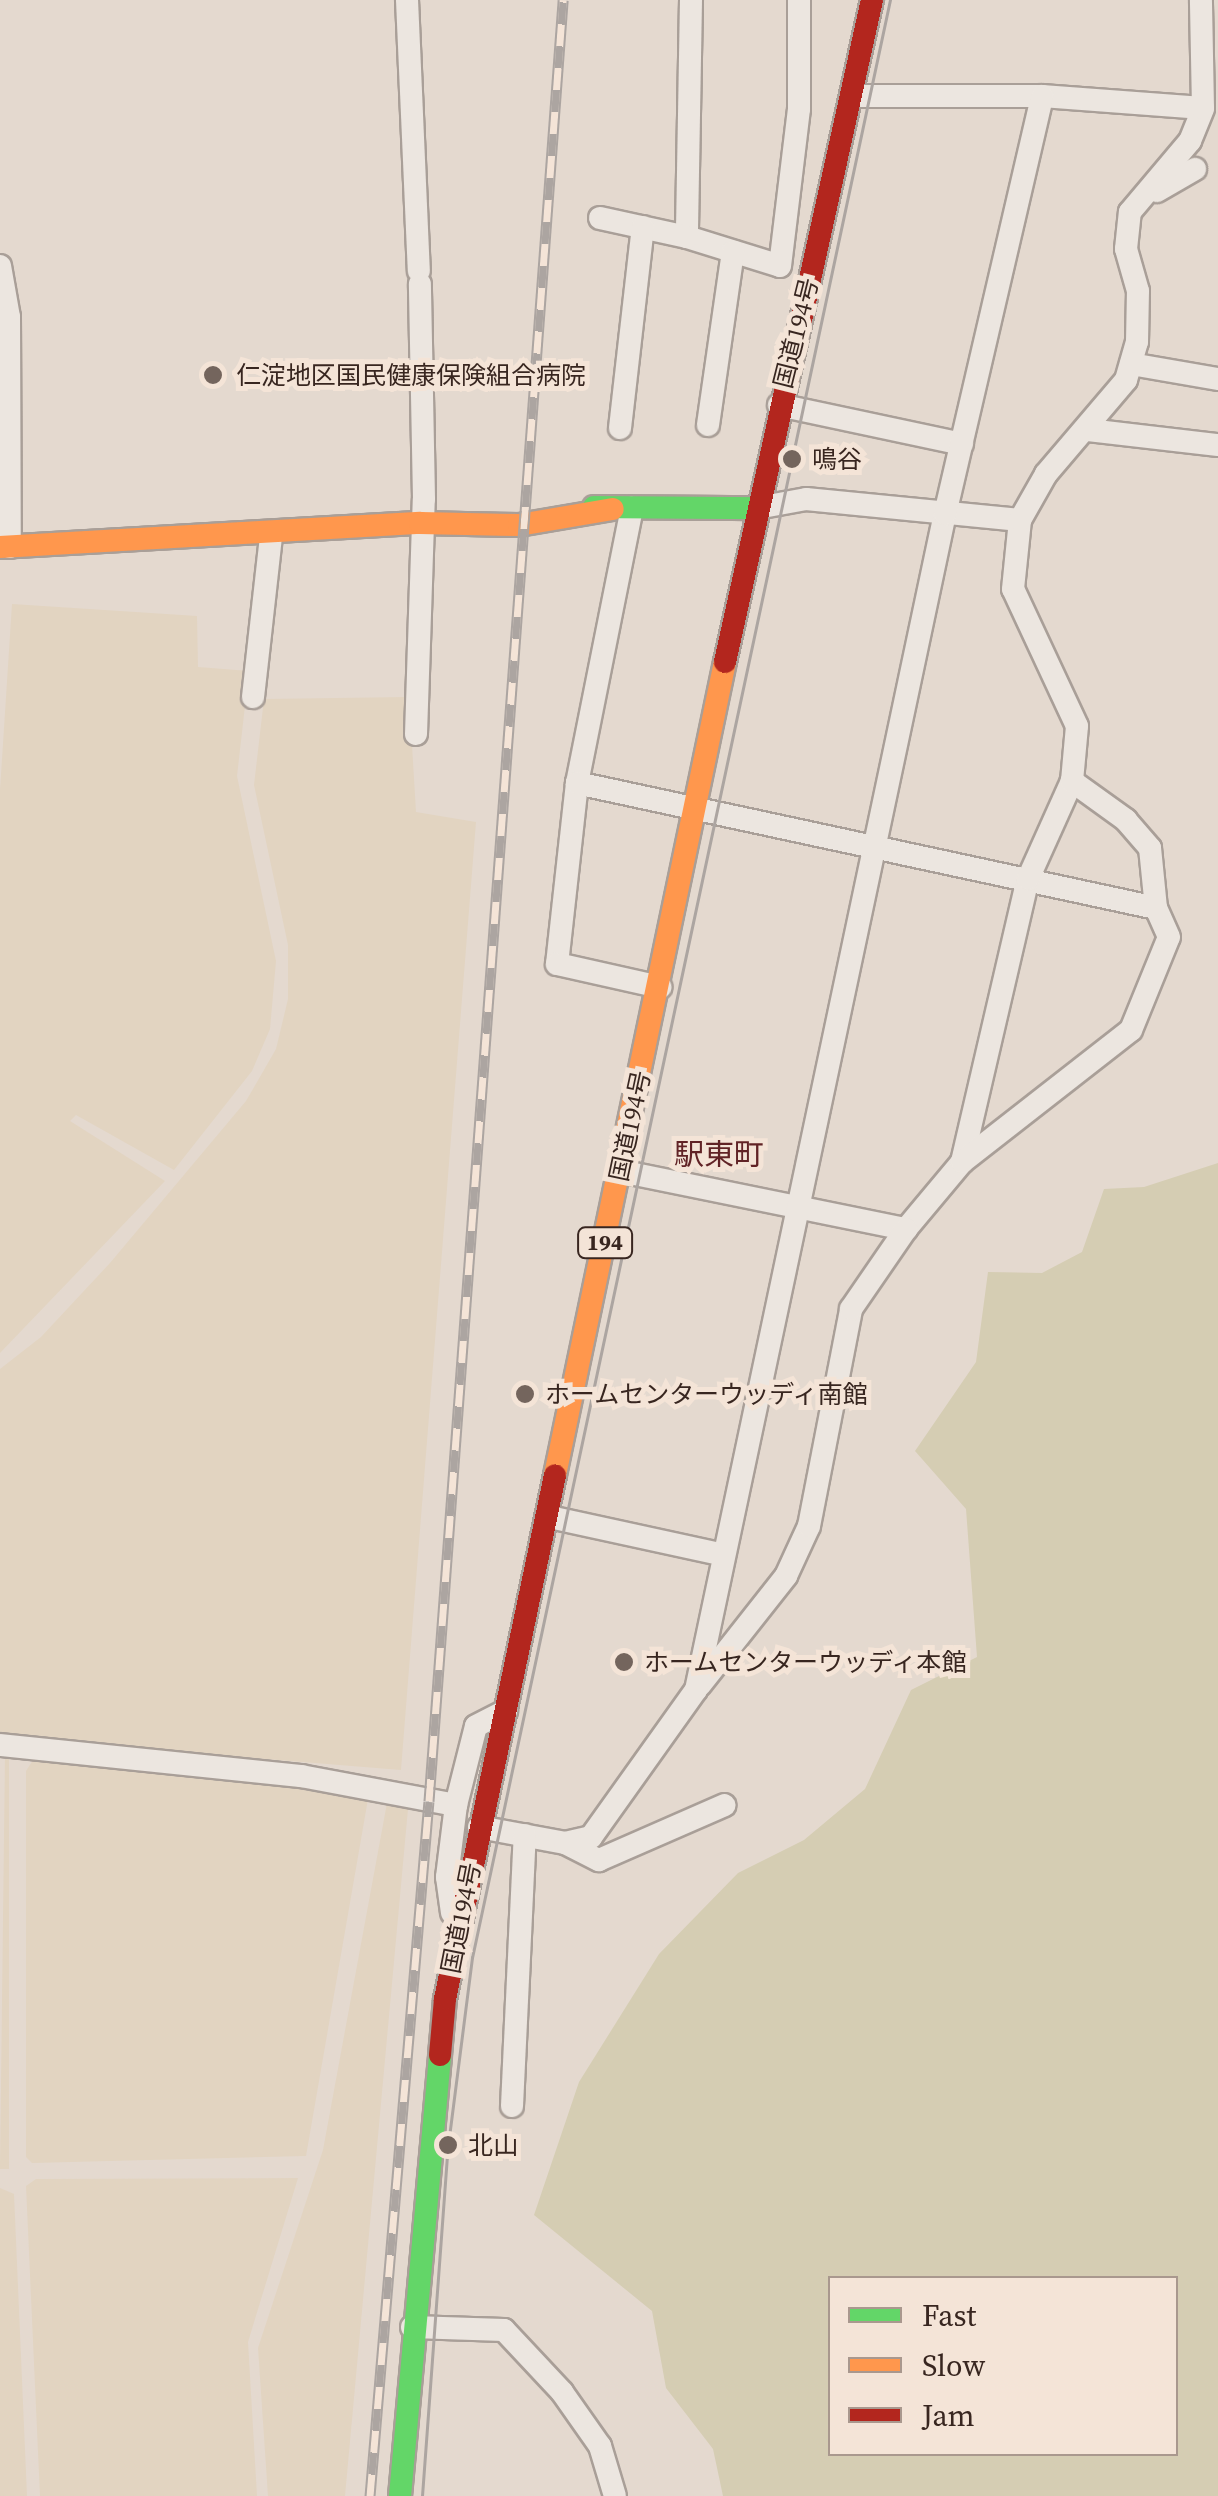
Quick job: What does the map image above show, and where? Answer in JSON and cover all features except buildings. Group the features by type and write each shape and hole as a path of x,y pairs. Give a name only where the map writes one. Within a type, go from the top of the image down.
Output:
{"main road":[{"name":"国道194号","path":"400,2496 438,2053 458,1930 550,1517 779,405 872,0"},
{"path":"5,547 271,536 423,523 522,504 757,508"}],"street":[{"path":"407,0 419,277 423,523 416,734"},
{"path":"687,237 691,0"},
{"path":"600,218 687,237 780,266 794,158 799,0"},
{"path":"962,1162 1028,879 1072,781 1078,726 1013,589 1020,520 1046,474 1088,430 1131,364 1138,291 1126,248 1130,212 1190,141 1203,108 1201,0"},
{"path":"852,96 1042,96 1203,108"},
{"path":"696,1690 946,514 1042,96"},
{"path":"794,158 836,169"},
{"path":"1130,212 1195,169"},
{"path":"620,428 643,228"},
{"path":"708,425 733,252"},
{"path":"0,266 4,318 5,547"},
{"path":"1131,364 1218,379"},
{"path":"779,405 962,444"},
{"path":"1088,430 1218,445"},
{"path":"757,508 806,498 1020,520"},
{"path":"622,508 576,782 557,964 660,987"},
{"path":"253,697 271,536"},
{"path":"565,1843 591,1837 696,1690 786,1576 810,1526 851,1308 906,1229 962,1162 1131,1030 1169,938 1156,908 1150,848 1126,820 1072,781"},
{"path":"576,782 1156,908"},
{"path":"620,1171 906,1229"},
{"path":"550,1517 724,1555"},
{"path":"458,1930 447,1877 456,1805 476,1726 506,1711"},
{"path":"0,1745 301,1776 456,1805"},
{"path":"479,1827 565,1843 598,1860 726,1805"},
{"path":"512,2106 525,1835"},
{"path":"412,2327 504,2330 562,2392 600,2446 615,2496"}],"shaded area":[{"path":"12,604 197,616 198,667 249,671 237,776 276,961 270,1029 252,1071 174,1170 76,1115 70,1121 165,1181 0,1353 0,790"},
{"path":"408,697 405,741 412,745 416,812 476,822 401,1770 0,1737 0,1369 41,1337 110,1263 246,1101 276,1049 288,999 288,945 254,785 264,699"},
{"path":"1218,1163 1218,2496 723,2496 713,2449 666,2388 652,2311 534,2215 579,2082 659,1954 738,1873 804,1840 865,1789 911,1690 977,1657 966,1509 915,1451 976,1362 988,1272 1042,1273 1082,1252 1104,1189 1144,1187"},
{"path":"5,1754 9,1758 9,2169 0,2169"},
{"path":"33,1760 173,1771 368,1799 306,2156 32,2163 26,2157 26,1771"},
{"path":"387,1803 408,1809 345,2496 268,2496 258,2348 323,2150"},
{"path":"298,2178 248,2342 257,2496 40,2496 26,2186 36,2179"},
{"path":"0,2188 14,2194 27,2496 0,2496"}],"tram line":[{"path":"422,2496 448,2145 472,1958 890,0"}],"railway":[{"path":"370,2496 429,1801 563,0"}],"traffic: fast":[{"path":"594,507 757,508"},
{"path":"400,2496 440,2055"}],"traffic: slow":[{"path":"0,547 420,523 519,525 613,509"},
{"path":"555,1475 725,662"}],"traffic: jam":[{"path":"725,662 872,0"},
{"path":"440,2055 445,1999 555,1475"}],"place":[{"name":"仁淀地区国民健康保険組合病院","path":"213,375"},
{"name":"鳴谷","path":"792,459"},
{"name":"ホームセンターウッディ南館","path":"525,1394"},
{"name":"ホームセンターウッディ本館","path":"624,1662"},
{"name":"北山","path":"448,2145"}],"district":[{"name":"駅東町","path":"719,1155"}]}
